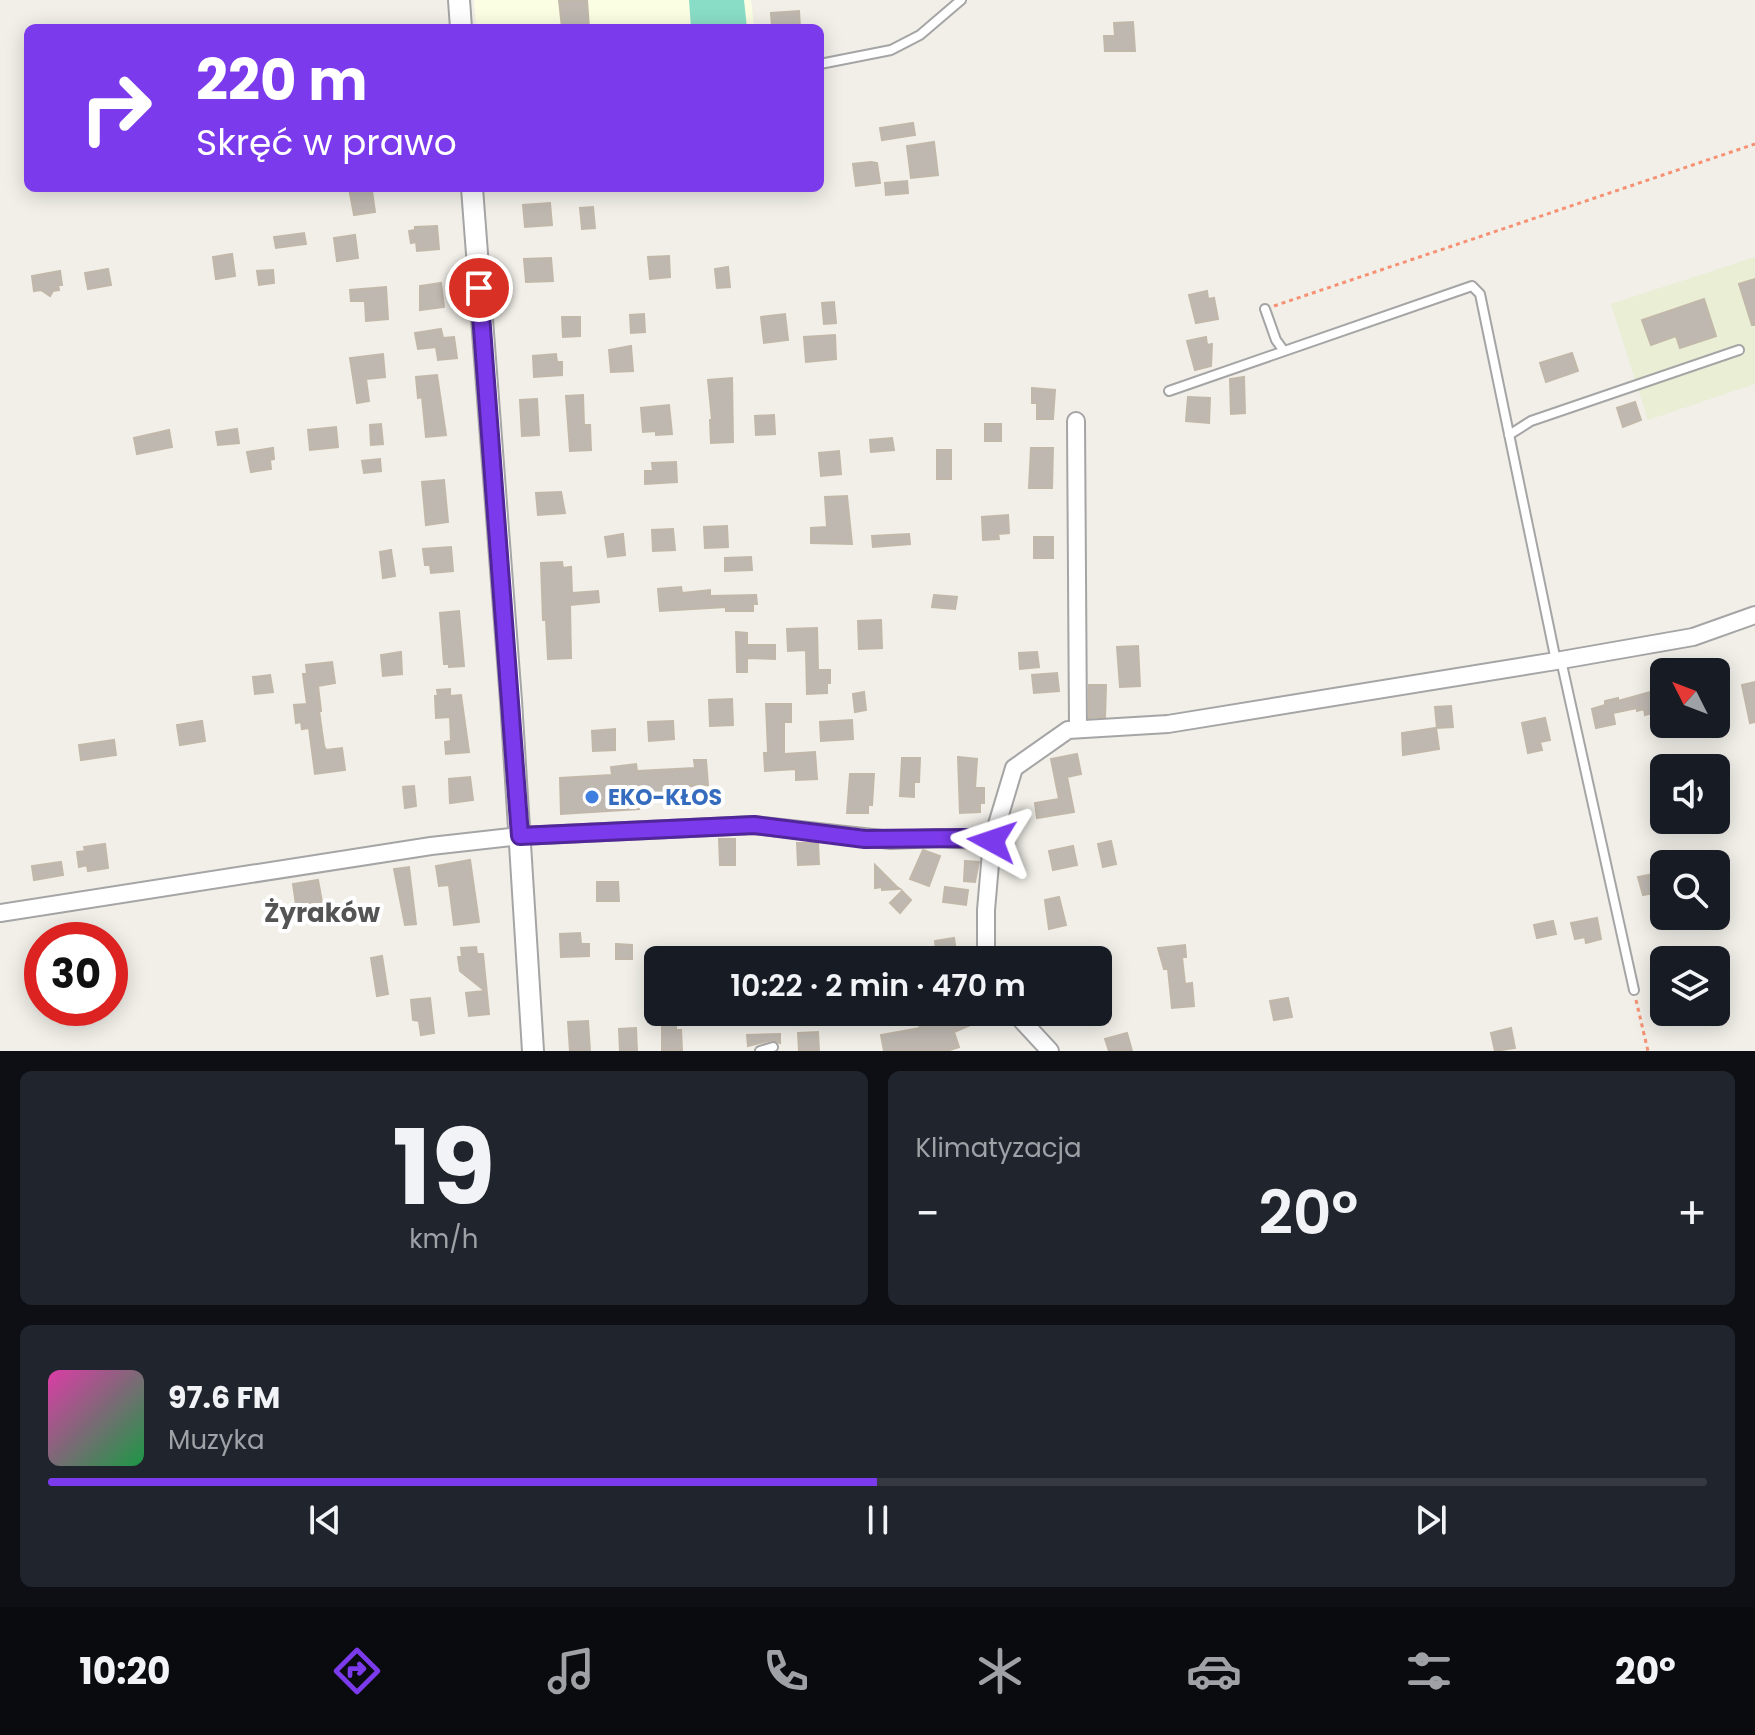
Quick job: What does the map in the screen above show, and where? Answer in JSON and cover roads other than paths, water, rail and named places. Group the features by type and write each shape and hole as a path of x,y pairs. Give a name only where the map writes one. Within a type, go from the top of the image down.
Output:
{"street":[{"path":"459,0 461,24"},
{"path":"472,192 533,1051"},
{"path":"1076,421 1078,729"},
{"path":"986,946 992,841 1014,768 1068,730 1168,724 1558,660 1693,637 1755,615"},
{"path":"0,913 431,846 520,836 754,825 865,839 964,838 992,841"},
{"path":"1027,1026 1050,1051"}],"lane":[{"path":"824,63 891,50 920,35 961,0"},
{"path":"1169,391 1472,286 1480,294 1558,660 1634,990"},
{"path":"1265,309 1276,340 1284,351"},
{"path":"1509,435 1531,421 1739,350"},
{"path":"760,1051 773,1047"}],"place":[{"name":"EKO-KŁOS","path":"592,797"}],"district":[{"name":"Żyraków","path":"322,913"}]}
